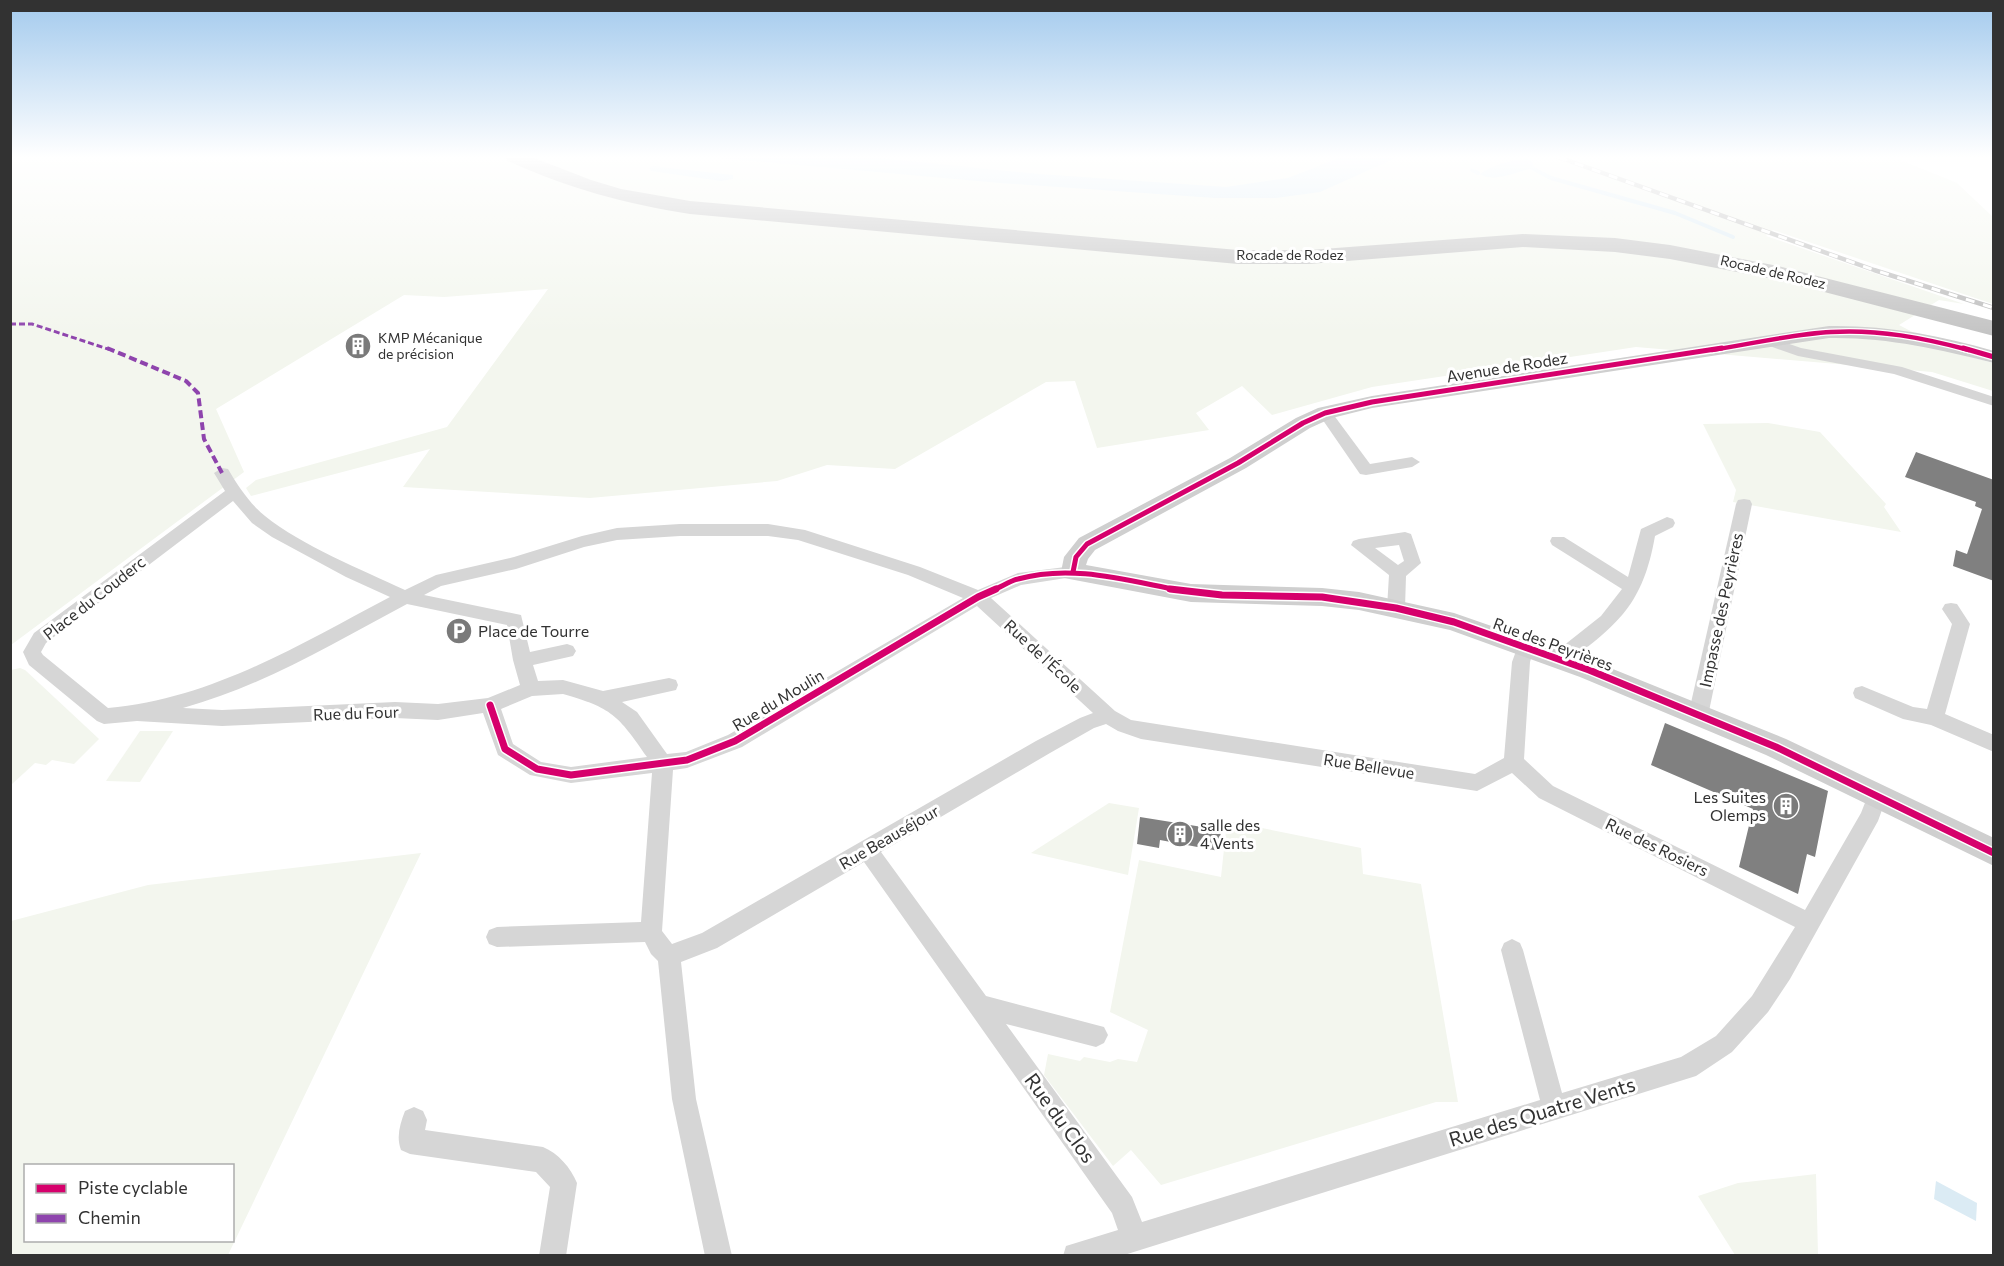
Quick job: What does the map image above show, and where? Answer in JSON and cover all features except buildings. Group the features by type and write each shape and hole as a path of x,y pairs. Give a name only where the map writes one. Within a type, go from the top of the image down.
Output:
{"highway":[{"name":"Rocade de Rodez","path":"762,216 1271,258 1353,256 1480,242 1555,241 1616,244 1677,252 1751,266 1994,329"},
{"name":"Rocade de Rodez","path":"855,216 1157,244 1271,251 1349,249 1466,236 1546,234 1649,242 1764,262 1994,322"}],"street":[{"name":"Avenue de Rodez","path":"1073,572 1076,557 1087,544 1238,463 1303,423 1325,413 1372,402 1769,341 1861,330 1924,338 1994,357"},
{"path":"1769,341 1798,352 1897,370 1994,402"},
{"path":"1325,413 1366,470 1412,462"},
{"path":"222,473 234,492 258,519 278,533 352,573 405,597 515,620 522,660 531,689"},
{"name":"Place du Couderc","path":"222,718 137,713 104,716 36,660 32,652 40,638 234,492"},
{"name":"Impasse des Peyrières","path":"1698,716 1744,504"},
{"path":"1559,659 1600,629 1623,604 1633,588 1644,558 1647,533 1667,523"},
{"name":"Place du Couderc","path":"137,713 211,693 272,668 436,582 516,563 582,542 617,534 680,530 768,530 799,534 914,571 978,597"},
{"path":"1558,541 1633,588"},
{"name":"Rue du Moulin","path":"490,705 505,749 537,769 571,775 663,765 687,760 735,741 978,597 1018,579 1073,572"},
{"name":"Rue des Peyrières","path":"1073,572 1102,575 1191,593 1222,596 1322,597 1396,608 1454,622 1559,659 1776,747 1994,853"},
{"path":"1396,608 1398,573"},
{"name":"Rue de l'École","path":"978,597 1108,716"},
{"path":"1934,718 1960,624 1951,609"},
{"path":"1514,762 1521,662 1525,648"},
{"path":"522,660 567,651"},
{"path":"603,698 669,685"},
{"name":"Rue du Four","path":"222,718 395,710 438,712 490,705 531,689 562,687 603,698"},
{"path":"1862,693 1910,714 1934,718 1994,744"},
{"path":"603,698 630,717 663,765 651,932 659,947 669,956 684,1099 719,1256"},
{"name":"Rue Bellevue","path":"1108,716 1125,726 1141,731 1477,783 1514,762"},
{"name":"Rue Beauséjour","path":"669,956 709,941 1043,747 1087,723 1108,716"},
{"name":"Rue des Rosiers","path":"1514,762 1546,792 1808,922"},
{"name":"Rue des Quatre Vents","path":"1076,1256 1133,1236 1687,1067 1724,1044 1760,1004 1782,971 1871,815 1877,796"},
{"name":"Rue du Clos","path":"867,850 1123,1206 1133,1236"},
{"path":"497,936 651,932"},
{"path":"1512,950 1554,1108"},
{"path":"978,1005 1096,1035"},
{"path":"414,1120 410,1141 543,1161 564,1183 552,1256"}],"shaded area":[{"path":"10,216 1993,217 1993,304 1773,230 1766,236 1964,304 1939,300 1899,325 1949,351 1993,363 1993,391 1932,372 1636,347 1372,387 1272,415 1242,386 1196,413 1209,430 1097,448 1075,381 1046,382 895,469 827,465 777,481 590,498 403,487 430,449 251,496 246,488 256,480 447,427 548,289 444,297 404,295 216,409 244,472 11,645"},
{"path":"1768,423 1820,432 1886,504 1884,507 1901,532 1733,502 1736,490 1703,424"},
{"path":"20,668 25,670 99,739 74,764 52,760 46,765 35,763 12,784 11,670"},
{"path":"140,731 173,731 140,782 106,781"},
{"path":"1109,803 1139,808 1128,875 1031,853"},
{"path":"1227,821 1361,848 1363,874 1421,884 1458,1102 1436,1102 1161,1185 1131,1150 1113,1166 1044,1075 1048,1054 1080,1061 1084,1057 1110,1062 1118,1059 1137,1062 1148,1030 1110,1012 1139,860 1221,877"},
{"path":"421,853 228,1255 11,1255 11,921 148,885"},
{"path":"1816,1174 1818,1255 1735,1255 1698,1196 1738,1183"},
{"path":"1936,1181 1977,1203 1976,1221 1934,1199"}],"waterway":[{"path":"1682,216 1733,237"}],"railway":[{"path":"1723,216 1874,270 1994,308"}],"marked path":[{"path":"10,324 32,324 109,349 186,381 198,393 204,439 222,473"}],"cycle path":[{"path":"1073,572 1076,557 1087,544 1238,463 1303,423 1325,413 1372,402 1829,332 1871,332 1912,337 1994,357"},
{"path":"490,705 505,749 537,769 571,775 687,760 735,741 978,597 1018,579 1073,572 1102,575 1191,593 1322,597 1396,608 1454,622 1589,670 1776,747 1994,853"}],"place":[{"name":"KMP Mécanique de précision","path":"358,346"},
{"name":"Place de Tourre","path":"459,631"},
{"name":"Les Suites Olemps","path":"1786,806"},
{"name":"salle des 4 Vents","path":"1180,834"}]}
